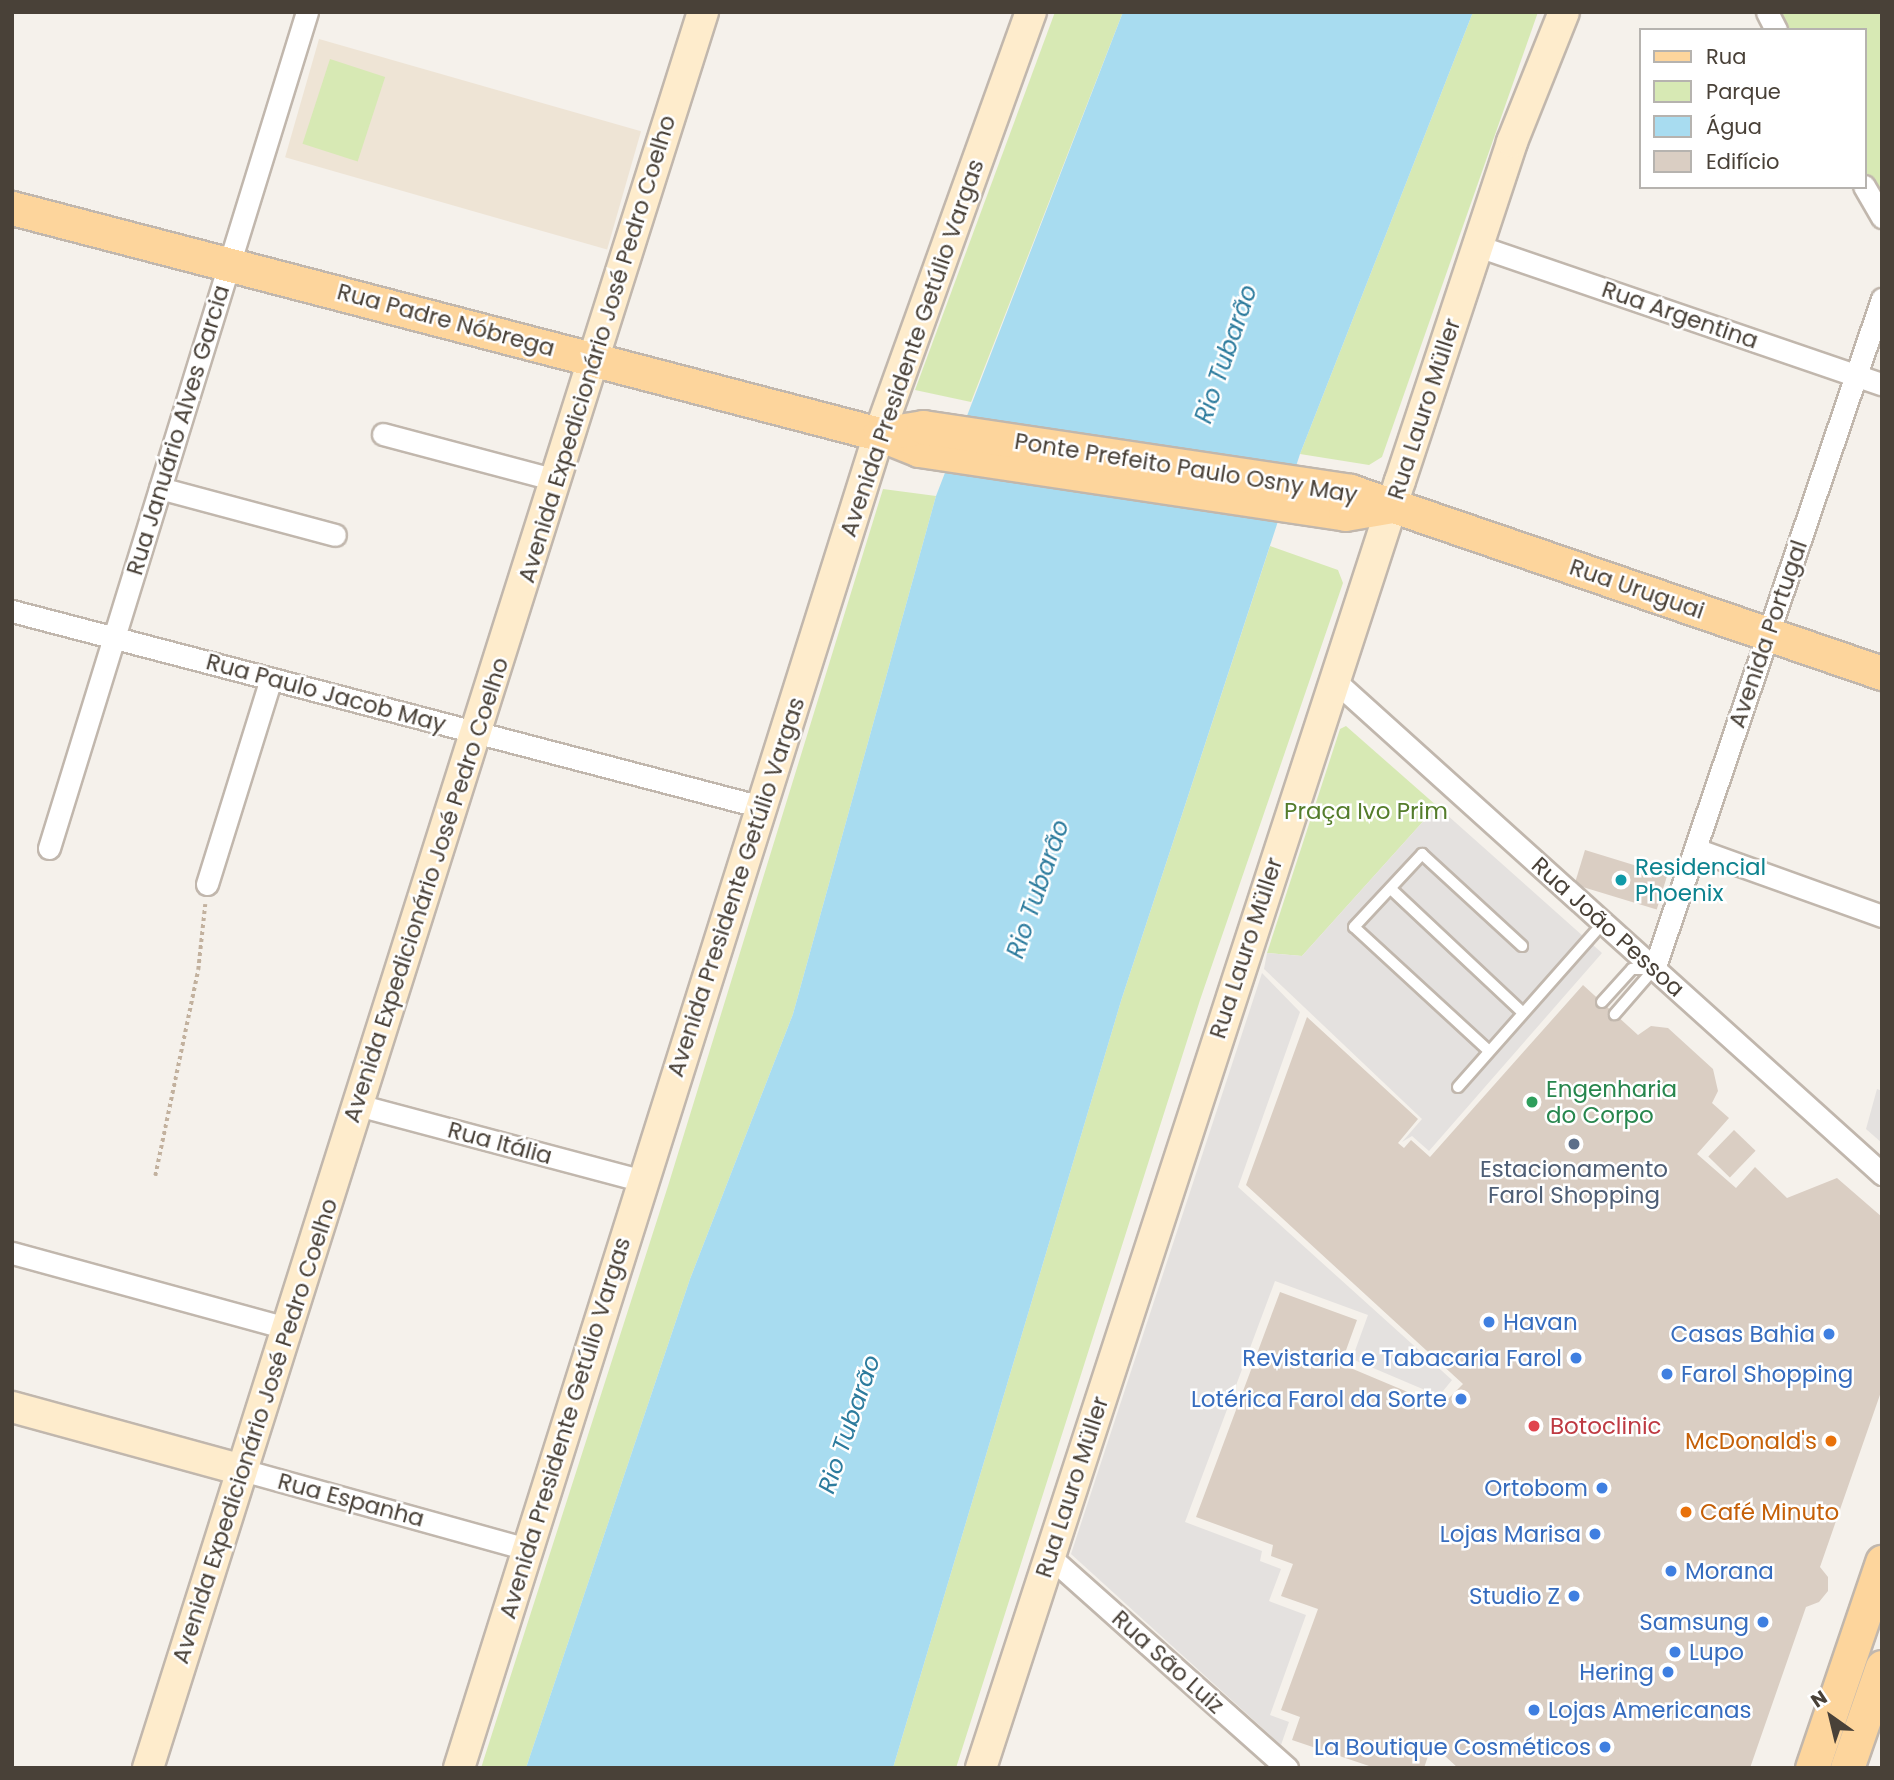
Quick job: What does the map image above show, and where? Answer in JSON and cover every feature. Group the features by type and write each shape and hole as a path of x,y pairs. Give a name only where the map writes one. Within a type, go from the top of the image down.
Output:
{"main road":[{"name":"Avenida Expedicionário José Pedro Coelho","path":"148,1768 703,12"},
{"name":"Avenida Presidente Getúlio Vargas","path":"459,1768 879,434 1031,12"},
{"name":"Rua Lauro Müller","path":"981,1768 1334,680 1478,246 1517,129 1564,12"},
{"name":"Rua Padre Nóbrega","path":"12,208 879,434"},
{"name":"Ponte Prefeito Paulo Osny May","path":"879,434 921,438 1348,503 1392,506"},
{"name":"Rua Uruguai","path":"1392,506 1882,673"},
{"name":"Rua Espanha","path":"12,1407 242,1471"},
{"path":"1812,1768 1882,1562"},
{"path":"1847,1768 1882,1667"}],"street":[{"name":"Rua Januário Alves Garcia","path":"49,848 307,12"},
{"path":"1767,12 1775,28"},
{"path":"1866,189 1882,217"},
{"name":"Rua Argentina","path":"1478,246 1882,384"},
{"name":"Avenida Portugal","path":"1654,969 1882,299"},
{"path":"383,434 556,480"},
{"path":"160,488 335,535"},
{"name":"Rua Paulo Jacob May","path":"12,611 762,807"},
{"path":"207,884 271,679"},
{"name":"Rua João Pessoa","path":"1334,680 1882,1174"},
{"path":"1695,849 1882,916"},
{"name":"Rua Itália","path":"358,1105 643,1181"},
{"path":"12,1253 287,1328"},
{"name":"Rua Espanha","path":"242,1471 527,1549"},
{"name":"Rua São Luiz","path":"1049,1556 1287,1768"}],"lane":[{"path":"1489,1051 1354,927 1422,854 1522,946"},
{"path":"1391,889 1522,1013"},
{"path":"1458,1087 1603,923"},
{"path":"1602,1002 1632,969 1654,969"},
{"path":"1615,1014 1654,969"}],"path":[{"path":"155,1176 198,970 207,884"}],"shaded area":[{"path":"319,39 641,131 607,250 285,157"},
{"path":"1437,806 1602,953 1429,1151 1412,1136 1402,1142 1422,1119 1264,969 1267,953 1302,956"},
{"path":"1262,973 1300,1012 1238,1187 1452,1380 1439,1396 1352,1359 1368,1315 1275,1281 1185,1522 1262,1551 1260,1561 1281,1569 1269,1601 1306,1615 1270,1715 1289,1722 1281,1745 1071,1554"},
{"path":"1877,1089 1882,1091 1882,1143 1866,1129"}],"green space":[{"path":"1055,12 1123,12 971,402 915,390"},
{"path":"1473,12 1538,12 1382,457 1369,465 1300,454"},
{"path":"1777,12 1882,12 1882,205 1866,177 1866,28 1785,28"},
{"path":"330,59 385,77 358,162 302,144"},
{"path":"883,489 936,496 793,1014 690,1279 526,1768 481,1768 668,1186"},
{"path":"1270,546 1338,570 1343,583 1200,1000 956,1768 893,1768 1121,1001"},
{"name":"Praça Ivo Prim","path":"1346,726 1437,806 1302,956 1267,953 1340,729"}],"water":[{"name":"Rio Tubarão","path":"1123,12 1473,12 1300,454 1121,1001 893,1768 526,1768 690,1279 793,1014 936,496"}],"building":[{"name":"Residencial Phoenix","path":"1585,850 1667,875 1657,910 1574,884"},
{"name":"Farol Shopping","path":"1583,985 1638,1035 1651,1026 1668,1028 1713,1069 1718,1091 1712,1103 1729,1118 1697,1154 1736,1188 1755,1167 1787,1198 1837,1178 1882,1217 1882,1389 1820,1567 1828,1577 1828,1591 1819,1602 1806,1607 1750,1768 1458,1768 1432,1744 1424,1768 1375,1768 1292,1740 1300,1717 1281,1710 1318,1609 1281,1596 1293,1564 1271,1556 1273,1545 1196,1517 1280,1292 1357,1320 1341,1364 1441,1406 1463,1384 1246,1185 1307,1017 1418,1119 1398,1143 1404,1148 1411,1140 1430,1157"},
{"path":"1734,1130 1756,1151 1730,1177 1708,1157"}],"place":[{"name":"Residencial Phoenix","path":"1621,880"},
{"name":"Engenharia do Corpo","path":"1532,1102"},
{"name":"Estacionamento Farol Shopping","path":"1574,1144"},
{"name":"Havan","path":"1489,1322"},
{"name":"Casas Bahia","path":"1829,1334"},
{"name":"Revistaria e Tabacaria Farol","path":"1576,1358"},
{"name":"Farol Shopping","path":"1667,1374"},
{"name":"Lotérica Farol da Sorte","path":"1461,1399"},
{"name":"Botoclinic","path":"1534,1426"},
{"name":"McDonald's","path":"1831,1441"},
{"name":"Ortobom","path":"1602,1488"},
{"name":"Café Minuto","path":"1686,1512"},
{"name":"Lojas Marisa","path":"1595,1534"},
{"name":"Morana","path":"1671,1571"},
{"name":"Studio Z","path":"1574,1596"},
{"name":"Samsung","path":"1763,1622"},
{"name":"Lupo","path":"1675,1652"},
{"name":"Hering","path":"1668,1672"},
{"name":"Lojas Americanas","path":"1534,1710"},
{"name":"La Boutique Cosméticos","path":"1605,1747"}]}
